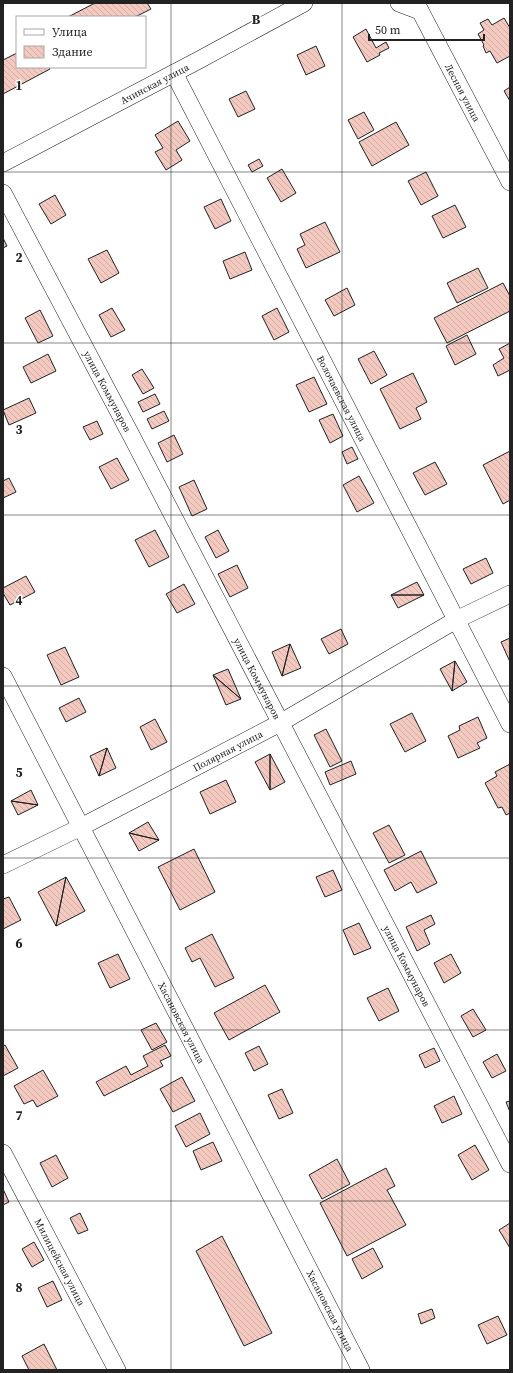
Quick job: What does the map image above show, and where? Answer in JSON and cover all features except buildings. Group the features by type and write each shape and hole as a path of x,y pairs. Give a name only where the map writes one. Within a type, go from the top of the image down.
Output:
{"street":[{"name":"Ачинская улица","path":"3,163 304,3"},
{"path":"398,3 418,7"},
{"name":"Лесная улица","path":"418,7 508,172"},
{"name":"Волочаевская улица","path":"174,73 510,724"},
{"name":"улица Коммунаров","path":"3,193 510,1164"},
{"name":"Полярная улица","path":"3,864 81,827 280,723 456,620 510,594"},
{"name":"Хасановская улица","path":"3,676 361,1370"},
{"name":"Милицейская улица","path":"3,1153 117,1370"}]}
